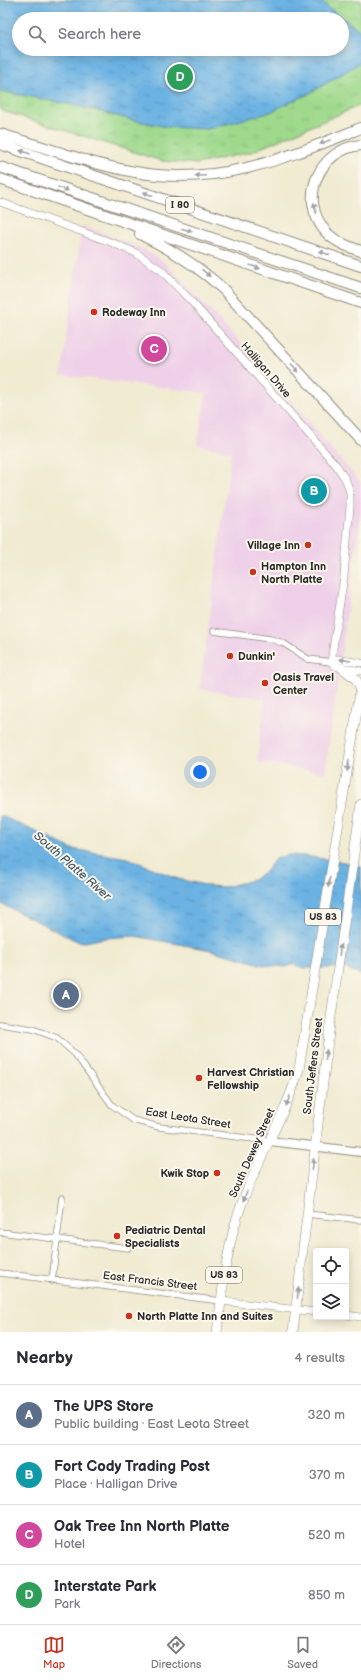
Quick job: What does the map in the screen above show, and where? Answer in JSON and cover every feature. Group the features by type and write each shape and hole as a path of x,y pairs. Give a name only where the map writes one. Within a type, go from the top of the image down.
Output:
{"highway":[{"path":"0,134 116,168 156,175 190,176 224,173 260,166 286,158 361,128"},
{"name":"I 80","path":"0,144 361,266"},
{"path":"361,145 345,148 336,153 323,165 318,174 313,193 316,214 326,233 335,240 361,251"},
{"name":"I 80","path":"0,168 361,288"},
{"path":"0,179 98,214 361,303"},
{"path":"98,214 167,247 204,271 223,289 361,440"},
{"path":"342,668 355,678 361,687"},
{"name":"South Dewey Street","path":"217,1332 227,1259 236,1220 246,1193 285,1108 299,1069 361,687"},
{"name":"South Jeffers Street","path":"294,1332 315,1146 361,804"}],"main road":[{"name":"East Leota Street","path":"270,1141 361,1152"}],"street":[{"name":"Halligan Drive","path":"0,202 113,243 136,253 161,270 336,465 346,480 350,493 350,506 344,576 331,662"},
{"path":"214,631 270,639 283,643 308,659 331,662 337,659 361,662"},
{"path":"331,662 335,666 361,671"},
{"name":"East Leota Street","path":"0,1024 33,1029 57,1038 75,1054 112,1106 133,1120 159,1127 270,1141"},
{"path":"52,1280 62,1197"},
{"path":"307,1214 361,1220"},
{"path":"0,1232 128,1248"},
{"name":"East Francis Street","path":"0,1273 313,1312"},
{"path":"349,1315 361,1317"}],"shaded area":[{"path":"82,225 144,249 165,263 249,352 361,483 361,510 325,773 257,762 265,699 200,689 231,452 197,445 206,393 61,375"}],"green space":[{"path":"0,0 361,0 361,105 251,152 197,164 162,161 0,110"}],"water":[{"path":"0,0 319,0 335,12 12,12 12,56 349,56 349,22 359,30 361,35 361,62 314,91 268,113 207,129 168,127 132,120 74,105 0,91"},
{"name":"South Platte River","path":"0,815 72,849 128,858 178,879 209,886 224,887 253,880 267,870 275,859 287,855 305,856 344,862 361,867 361,975 345,968 301,968 294,964 286,967 264,965 211,950 135,936 105,938 85,942 77,941 0,903"}],"place":[{"name":"Interstate Park","path":"180,77"},
{"name":"Rodeway Inn","path":"94,312"},
{"name":"Oak Tree Inn North Platte","path":"154,349"},
{"name":"Fort Cody Trading Post","path":"314,491"},
{"name":"Village Inn","path":"308,545"},
{"name":"Hampton Inn North Platte","path":"253,572"},
{"name":"Dunkin'","path":"230,656"},
{"name":"Oasis Travel Center","path":"265,683"},
{"name":"The UPS Store","path":"66,995"},
{"name":"Harvest Christian Fellowship","path":"199,1078"},
{"name":"Kwik Stop","path":"217,1173"},
{"name":"Pediatric Dental Specialists","path":"117,1236"},
{"name":"North Platte Inn and Suites","path":"129,1316"}]}
